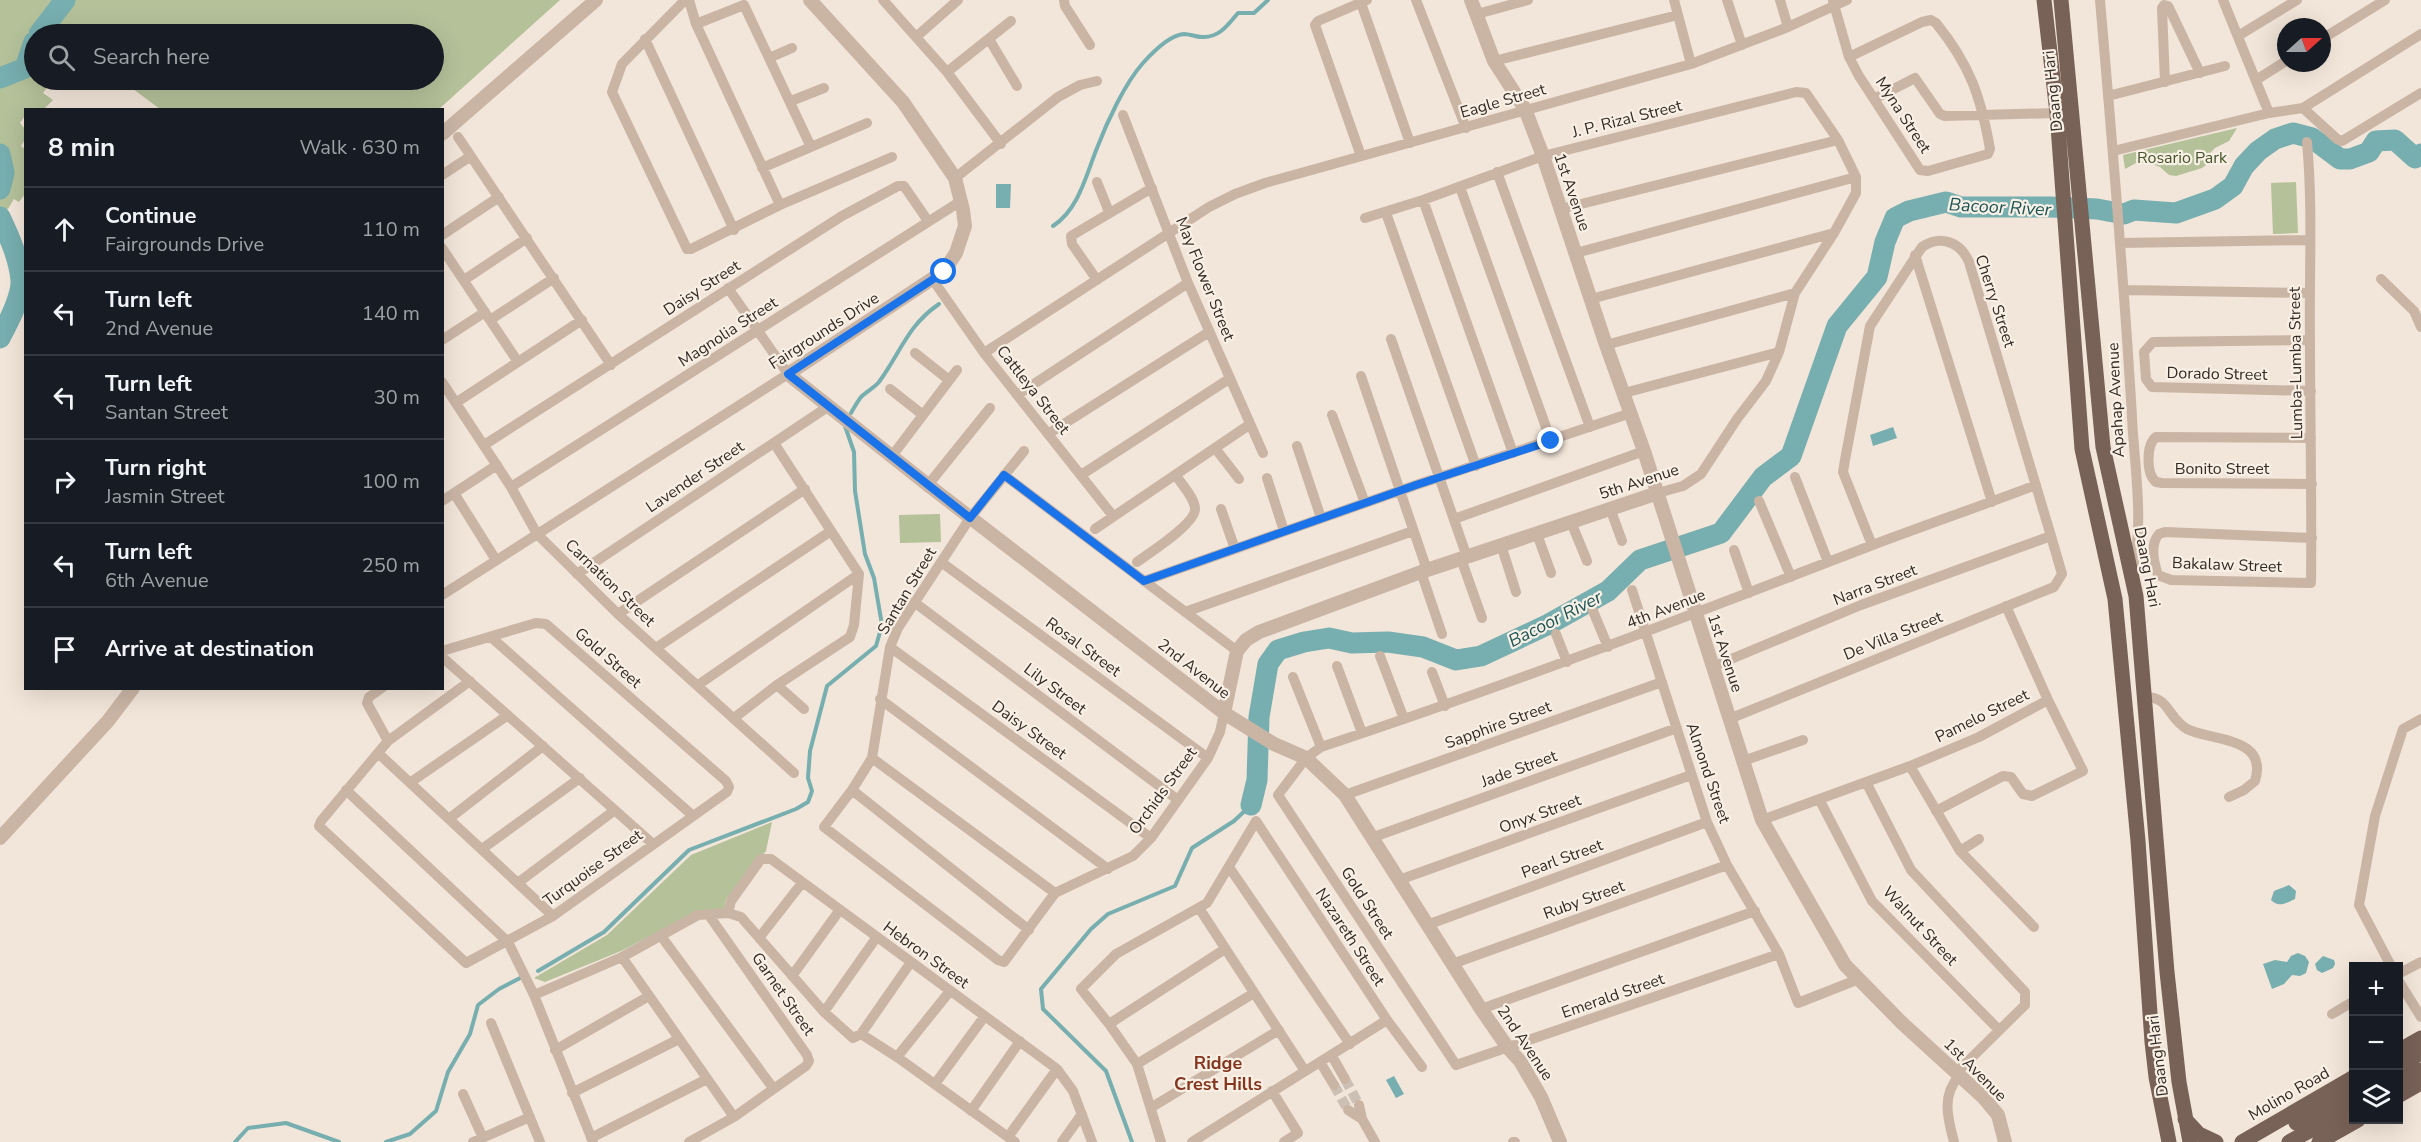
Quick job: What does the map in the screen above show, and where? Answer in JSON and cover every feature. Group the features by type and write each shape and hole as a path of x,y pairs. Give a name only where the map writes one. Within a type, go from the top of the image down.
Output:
{"main road":[{"name":"Daang Hari","path":"2044,0 2057,113 2082,450 2115,599 2138,841 2146,975 2156,1077 2169,1142"},
{"name":"Daang Hari","path":"2061,0 2103,447 2136,596 2167,972 2184,1117 2190,1142"},
{"path":"2050,47 2066,45"},
{"path":"2057,113 2073,112"},
{"path":"2111,579 2132,572"},
{"path":"2128,737 2148,737"},
{"path":"2138,841 2157,840"},
{"path":"2146,975 2167,972"},
{"path":"2150,1012 2171,1012"},
{"path":"2403,1048 2421,1038"},
{"path":"2403,1063 2421,1053"},
{"path":"2403,1079 2421,1070"},
{"name":"Molino Road","path":"2242,1142 2349,1080"},
{"path":"2403,1093 2421,1083"},
{"name":"Molino Road","path":"2262,1142 2349,1093"},
{"path":"2289,1142 2349,1110"},
{"path":"2184,1117 2199,1134 2216,1142"},
{"path":"2319,1142 2350,1124"}],"street":[{"path":"444,132 596,0"},
{"path":"780,206 687,0 622,64 613,89 613,97 685,247 692,249 780,206 892,157"},
{"name":"Fairgrounds Drive","path":"444,594 944,272 960,245 964,226 955,178 903,102 810,0"},
{"path":"883,0 947,72 1000,144"},
{"path":"916,38 958,0"},
{"path":"1064,0 1065,6 1090,45"},
{"path":"1416,0 1466,128"},
{"name":"1st Avenue","path":"1472,0 1494,61 1525,110 1561,209 1658,493 1762,820 1845,965 1983,1097 1998,1115 2005,1142"},
{"path":"1477,14 1528,0"},
{"path":"1674,0 1691,63"},
{"path":"1727,0 1742,45"},
{"path":"1780,0 1788,27"},
{"name":"Eagle Street","path":"984,353 1209,207 1235,194 1265,183 1691,63 1788,27 1833,3 1847,0"},
{"name":"Apahap Avenue","path":"2100,0 2120,226 2138,525 2137,549 2132,572"},
{"path":"2223,0 2269,113"},
{"path":"2238,36 2297,0"},
{"path":"2331,33 2385,0"},
{"path":"1361,156 1315,25 1318,21 1364,1 1410,143"},
{"name":"Myna Street","path":"1833,3 1849,57 1922,172 1988,154 1984,114"},
{"path":"696,24 744,5 811,147"},
{"path":"2164,81 2162,8 2164,6 2168,6 2200,73"},
{"path":"1494,61 1678,15"},
{"path":"1849,57 1922,22 1931,20 1940,27 1971,75 1984,114"},
{"path":"947,72 1011,21"},
{"path":"2113,151 2269,113 2303,108 2421,34"},
{"path":"645,39 734,230"},
{"path":"989,39 1017,86"},
{"path":"770,58 792,48"},
{"path":"2108,96 2225,66"},
{"path":"2256,80 2277,67"},
{"path":"1874,99 1915,78 1943,116 2057,113"},
{"path":"955,178 1058,97 1080,85 1097,81"},
{"path":"791,101 824,88"},
{"name":"J. P. Rizal Street","path":"1365,218 1386,213 1542,156 1796,92 1806,93 1838,140"},
{"path":"2303,108 2342,141 2421,93"},
{"name":"May Flower Street","path":"1123,115 1188,283 1263,453"},
{"path":"762,168 867,123"},
{"path":"458,137 612,365"},
{"path":"1561,209 1838,140 1856,177 1576,253"},
{"name":"Lumba-Lumba Street","path":"2307,142 2311,181 2309,240 2312,438 2311,583"},
{"path":"444,174 471,156"},
{"path":"1497,172 1590,427"},
{"name":"5th Avenue","path":"1237,651 1246,640 1259,632 1424,571 1610,508 1683,486 1701,474 1737,419 1766,381 1779,352 1795,293 1834,233 1856,193 1856,177"},
{"path":"1097,182 1109,212"},
{"name":"Daisy Street","path":"484,445 842,216 898,186 904,186 928,221"},
{"path":"1460,187 1551,441"},
{"path":"1097,280 1072,244 1071,236 1152,188"},
{"path":"444,234 499,198"},
{"path":"1423,200 1513,453"},
{"name":"Magnolia Street","path":"511,488 961,201"},
{"path":"1386,213 1476,466"},
{"path":"1591,299 1834,233"},
{"path":"464,280 527,238"},
{"name":"Cherry Street","path":"1872,545 1843,471 1870,326 1915,255 1930,242 1940,240 1954,244 1966,255 2062,574"},
{"path":"2121,243 2309,240"},
{"path":"444,251 518,362"},
{"path":"1915,255 1992,502"},
{"path":"444,339 554,278"},
{"path":"2380,279 2414,311 2421,327"},
{"name":"Cattleya Street","path":"933,280 984,353 1113,516"},
{"path":"1017,395 1188,283"},
{"name":"2nd Avenue","path":"728,288 788,374 970,518 1228,716 1274,744 1306,758 1345,795 1481,1009 1508,1048 1520,1061 1541,1097 1560,1142"},
{"path":"2124,290 2310,292"},
{"path":"1606,345 1795,293"},
{"path":"457,402 582,320"},
{"path":"1048,434 1209,332"},
{"path":"1391,339 1454,519 1482,618"},
{"name":"Dorado Street","path":"2310,340 2153,342 2144,352 2146,379 2152,387 2311,391"},
{"path":"1624,393 1779,352"},
{"path":"915,353 949,380"},
{"path":"892,456 957,370"},
{"path":"1361,376 1413,531 1442,634"},
{"path":"1081,475 1229,379"},
{"name":"Carnation Street","path":"444,385 497,465 537,534 618,614 794,773"},
{"path":"890,389 922,416"},
{"name":"Lavender Street","path":"577,574 829,406"},
{"path":"928,485 990,408"},
{"path":"1144,581 1400,490 1631,413"},
{"path":"1332,415 1365,503"},
{"path":"1095,529 1249,425"},
{"name":"Bonito Street","path":"2312,438 2156,437 2150,447 2150,474 2156,482 2312,484"},
{"path":"734,718 777,685 850,637 854,625 859,574 774,442"},
{"path":"1297,446 1321,518"},
{"path":"1215,448 1239,479"},
{"name":"Santan Street","path":"1024,451 970,518 898,628 890,647 872,758 852,790 824,827 1002,962 1006,961 1029,930"},
{"path":"1454,519 1644,451"},
{"path":"444,500 497,465"},
{"path":"1004,475 1237,651 1228,716"},
{"path":"1137,562 1172,538 1194,513 1195,506 1176,475"},
{"path":"1795,477 1828,562"},
{"path":"1267,478 1284,531"},
{"name":"4th Avenue","path":"1306,758 1321,747 1445,706 1608,647 1872,545 2036,485"},
{"path":"618,614 805,489"},
{"path":"454,493 496,560"},
{"path":"1759,501 1791,577"},
{"path":"1610,508 1622,541"},
{"path":"1221,509 1235,549"},
{"path":"1571,522 1587,561"},
{"path":"656,648 831,531"},
{"path":"1185,612 1413,531"},
{"name":"Bakalaw Street","path":"2311,583 2163,579 2158,575 2155,567 2154,543 2159,534 2165,532 2312,538"},
{"path":"1538,534 1551,573"},
{"name":"Narra Street","path":"1712,667 1861,605 2051,536"},
{"path":"1501,545 1516,592"},
{"path":"1734,550 1749,593"},
{"name":"Rosal Street","path":"941,562 1208,758"},
{"path":"698,685 859,574"},
{"name":"De Villa Street","path":"1729,719 2054,587 2062,574"},
{"name":"Almond Street","path":"1632,590 1707,822 1727,865 1779,954 1798,1003 1859,979"},
{"name":"Lily Street","path":"914,602 1178,800"},
{"path":"2006,606 2048,700"},
{"path":"1593,611 1608,647"},
{"name":"Gold Street","path":"444,650 536,623 546,624 726,781 729,787"},
{"path":"1556,634 1567,662"},
{"path":"492,638 692,815"},
{"name":"Daisy Street","path":"890,647 1151,838"},
{"path":"1380,656 1404,719"},
{"path":"444,659 653,844"},
{"path":"1337,666 1362,734"},
{"path":"1432,672 1445,706"},
{"path":"1293,677 1321,747"},
{"path":"470,681 388,741 346,790 508,942 534,995 592,1140 707,1079"},
{"name":"Sapphire Street","path":"1345,795 1662,682"},
{"path":"777,685 804,709"},
{"path":"0,838 108,721 131,690"},
{"path":"379,690 369,697 367,703 388,741"},
{"path":"2144,697 2154,696 2162,700 2181,725 2191,731 2234,742 2254,757 2258,765 2255,781 2229,798"},
{"path":"880,699 1108,869"},
{"name":"Pamelo Street","path":"1762,820 1910,766 1979,738 2048,700 2083,771 2032,796 2023,794 2011,777 2003,776 1936,812"},
{"path":"411,782 508,715"},
{"name":"Orchids Street","path":"1055,893 1133,856 1151,838 1208,758 1228,716"},
{"path":"2389,962 2359,904 2375,816 2403,729 2421,719"},
{"name":"Jade Street","path":"1371,838 1677,728"},
{"path":"1743,761 1803,740"},
{"path":"450,818 543,746"},
{"path":"378,753 553,916"},
{"path":"852,790 1029,930 1055,893 872,758"},
{"name":"Gold Street","path":"1306,758 1278,795 1456,1065"},
{"path":"1910,766 1960,851 2034,927"},
{"name":"Onyx Street","path":"1399,880 1691,775"},
{"path":"482,849 580,778"},
{"path":"1866,782 1911,870 2025,992 2025,1005 1957,1074 1952,1084 1946,1111 1954,1142"},
{"name":"Turquoise Street","path":"346,790 319,826 466,963 553,916 727,792 729,787"},
{"name":"Walnut Street","path":"1819,799 1872,901 1999,1030"},
{"path":"519,882 615,810"},
{"name":"Nazareth Street","path":"1228,867 1256,821 1387,1020 1422,1066"},
{"name":"Pearl Street","path":"1426,925 1707,822"},
{"path":"1960,851 1979,839"},
{"name":"Hebron Street","path":"728,913 733,899 764,858 771,859 1057,1069 1073,1090 1092,1142"},
{"name":"Ruby Street","path":"1452,964 1727,865"},
{"path":"1161,1142 1137,1064 1081,989 1116,954 1207,903 1228,867 1350,1044"},
{"path":"759,938 802,883"},
{"path":"1199,908 1305,1071"},
{"path":"792,976 839,911"},
{"path":"1481,1009 1755,911"},
{"path":"534,995 622,957 684,921 708,914 728,913 741,917 824,1012 853,1038 861,1034 911,963"},
{"name":"Garnet Street","path":"689,1142 734,1117 806,1066 809,1058 708,914"},
{"path":"661,936 773,1088"},
{"path":"824,1012 876,938"},
{"path":"1109,1024 1225,949"},
{"name":"Emerald Street","path":"1456,1065 1779,954"},
{"path":"622,957 734,1117"},
{"path":"2403,971 2421,962"},
{"path":"2403,988 2421,1017"},
{"path":"897,1057 950,991"},
{"path":"1137,1064 1254,993"},
{"path":"555,1050 649,996"},
{"path":"2332,1014 2349,1004"},
{"path":"935,1084 984,1017"},
{"path":"1192,1142 1387,1020"},
{"path":"491,1023 540,1142"},
{"path":"1152,1107 1279,1030"},
{"path":"861,1034 1012,1139 1057,1069"},
{"path":"572,1092 679,1039"},
{"path":"971,1111 1020,1041"},
{"path":"1332,1056 1345,1079"},
{"path":"1320,1062 1334,1085"},
{"path":"1272,1091 1298,1133 1284,1142"},
{"path":"463,1094 478,1140 530,1117"},
{"path":"1359,1105 1362,1119 1375,1142"},
{"path":"1348,1110 1362,1119"},
{"path":"1062,1142 1082,1114"}],"green space":[{"path":"0,0 560,0 440,108 159,108 134,90 444,90 444,24 24,24 24,90 45,90 43,93 53,100 45,108 24,108 24,117 20,123 24,128 24,142 21,146 24,148 24,195 19,202 14,199 8,209 0,208"},
{"name":"Rosario Park","path":"2237,128 2229,141 2210,153 2206,165 2202,168 2176,176 2169,175 2160,167 2147,162 2136,163 2125,169 2123,155"},
{"path":"2296,182 2298,233 2273,234 2271,183"},
{"path":"940,514 941,542 900,543 899,515"},
{"path":"772,822 766,851 726,899 724,909 695,913 621,951 545,982 534,978 607,935 691,855"}],"water":[{"path":"996,184 1011,184 1010,208 996,208"},
{"path":"1893,427 1897,438 1873,446 1870,435"},
{"path":"2289,885 2296,891 2295,899 2280,904 2271,900 2274,891"},
{"path":"2298,953 2305,956 2309,962 2306,973 2300,976 2292,975 2284,984 2272,989 2263,964 2275,960 2287,962 2291,956"},
{"path":"2323,956 2334,960 2335,964 2333,968 2322,973 2317,970 2315,964"},
{"path":"1394,1076 1404,1094 1396,1098 1386,1080"}],"waterway":[{"path":"47,24 65,0"},
{"path":"1053,226 1062,219 1075,201 1117,103 1136,71 1147,59 1161,45 1178,35 1208,37 1223,30 1238,13 1254,13 1268,0"},
{"path":"0,78 24,68"},
{"name":"Bacoor River","path":"1251,805 1257,780 1259,717 1268,664 1278,650 1304,642 1329,638 1352,643 1388,642 1423,647 1456,660 1481,656 1549,624 1608,591 1640,560 1721,533 1763,477 1791,456 1837,326 1877,277 1885,242 1895,218 1909,211 1946,202 1961,207 2050,207 2097,209 2124,214 2134,210 2176,213 2215,199 2233,186 2244,166 2258,151 2275,139 2293,133 2312,138 2340,159 2350,159 2369,152 2376,141 2395,140 2415,158 2421,154"},
{"path":"0,154 4,173 0,189"},
{"path":"0,217 16,255 21,280 17,302 0,338"},
{"path":"851,413 861,397 879,382 919,321 939,304"},
{"path":"538,971 604,932 689,850 796,809 808,802 812,791 808,778 810,751 827,686 876,646 882,625 874,578 865,554 855,491 854,452 845,426"},
{"name":"Bacoor River","path":"1132,1142 1106,1071 1043,1009 1041,989 1091,929 1108,914 1175,886 1192,848 1234,821 1251,805"},
{"path":"386,1142 410,1134 436,1111 448,1072 470,1034 478,1005 499,989 524,976"},
{"path":"235,1142 248,1128 286,1123 339,1142"}],"tunnel":[{"path":"1345,1079 1359,1105"},
{"path":"1334,1085 1348,1110"}],"district":[{"name":"Ridge Crest Hills","path":"1218,1073"}],"route":[{"path":"944,272 788,374 970,518 1004,475 1144,581 1416,485 1551,441"}]}
